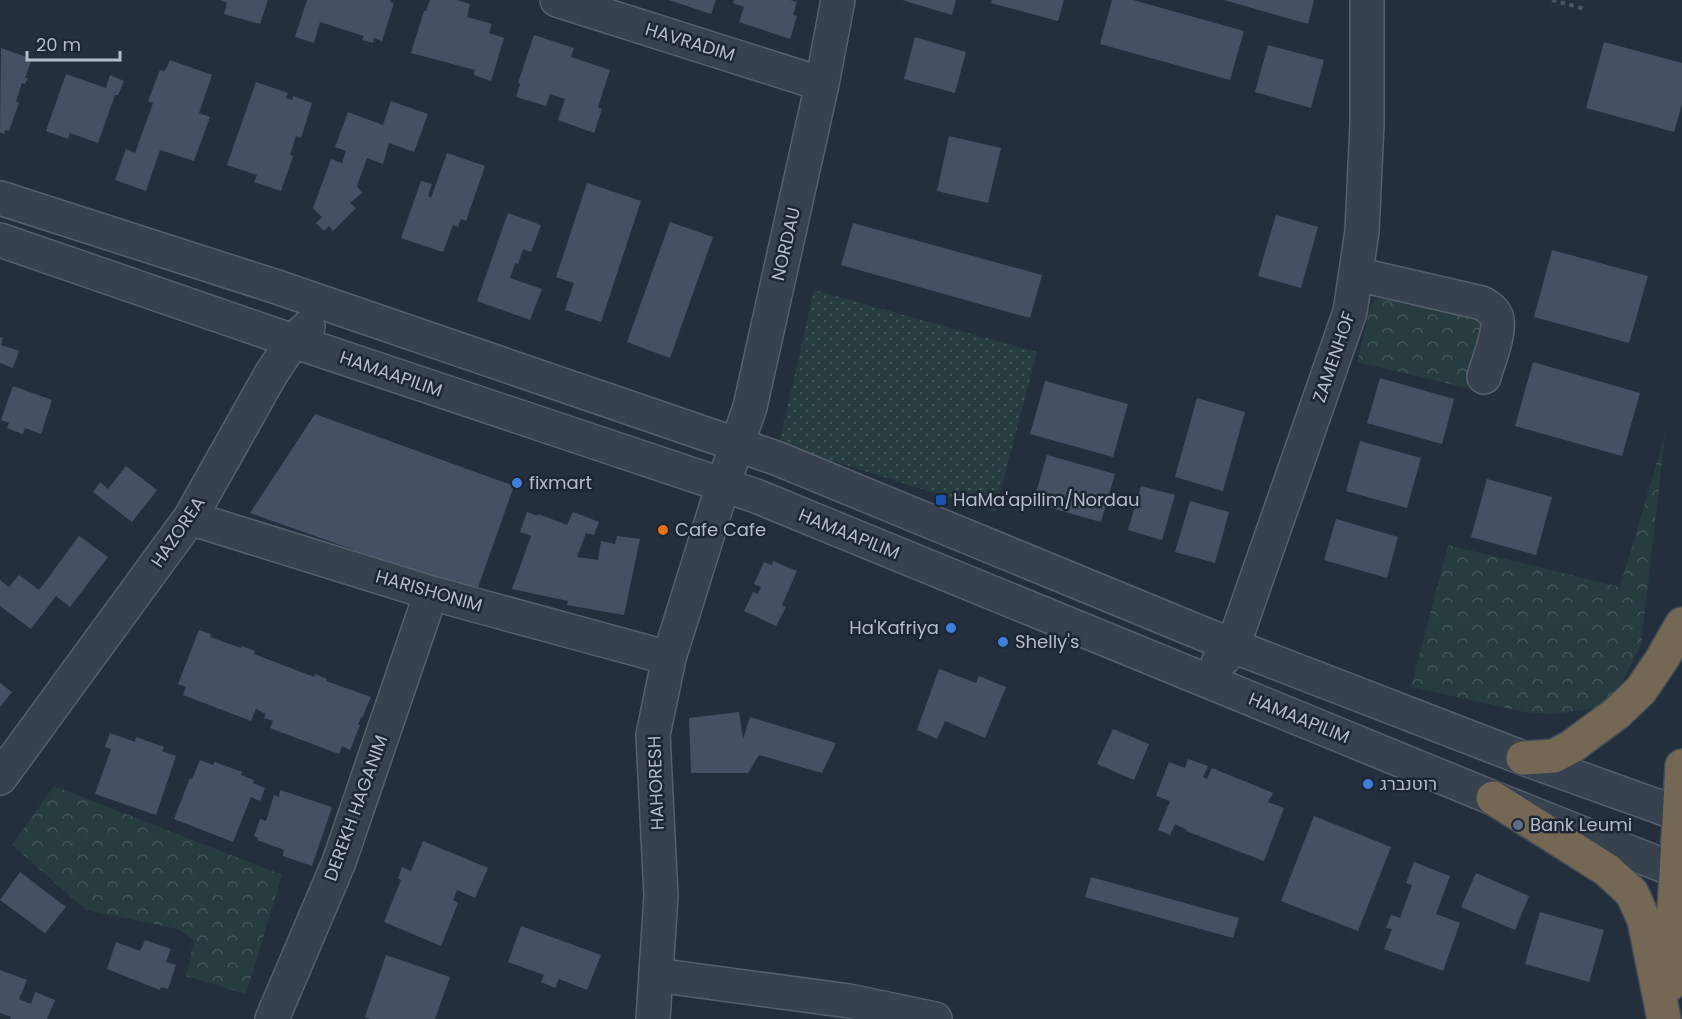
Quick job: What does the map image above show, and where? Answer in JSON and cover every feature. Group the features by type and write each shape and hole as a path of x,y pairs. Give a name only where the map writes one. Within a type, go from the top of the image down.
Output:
{"highway":[{"path":"1523,758 1554,756 1571,747 1617,713 1641,690 1682,624"},
{"path":"1666,1019 1679,872 1682,766"},
{"path":"1493,798 1606,870 1632,893 1644,921 1666,1019"}],"street":[{"name":"HAVRADIM","path":"557,0 822,84"},
{"name":"NORDAU","path":"723,485 750,407 822,84 838,0"},
{"name":"ZAMENHOF","path":"1188,672 1213,666 1225,657 1233,646 1350,312 1362,231 1367,124 1367,0"},
{"path":"0,198 365,318 736,444 1233,646 1523,758 1681,815"},
{"name":"HAMAAPILIM","path":"0,240 292,341 756,496 1679,872"},
{"path":"1356,274 1482,303 1491,309 1498,325 1484,377"},
{"name":"HAZOREA","path":"0,778 190,518 292,341 304,329 329,318 365,318"},
{"name":"HAHORESH","path":"654,1019 661,896 653,735 669,658 723,485"},
{"name":"HARISHONIM","path":"190,518 431,593 669,658"},
{"name":"DEREKH HAGANIM","path":"272,1019 339,862 431,593"},
{"path":"656,975 849,1001 935,1019"}],"path":[{"path":"1552,0 1585,9"}],"green space":[{"path":"814,290 1037,352 995,512 779,444"},
{"path":"1386,295 1473,316 1479,322 1481,330 1467,388 1357,362 1371,305 1377,298"},
{"path":"1665,435 1641,645 1623,681 1598,708 1552,714 1525,712 1411,687 1448,545 1620,587"},
{"path":"54,786 282,875 246,994 186,976 194,941 178,929 86,910 12,845"}],"building":[{"path":"220,0 268,0 260,24 224,14 227,3"},
{"path":"307,0 391,0 390,2 394,3 382,41 374,38 373,43 362,40 364,36 320,22 314,43 295,37"},
{"path":"430,0 457,0 470,4 467,17 492,24 489,33 504,38 491,81 474,75 475,70 411,53 424,11"},
{"path":"669,0 716,0 711,14"},
{"path":"734,0 797,2 793,15 797,16 790,39 739,22 744,7 733,3"},
{"path":"902,0 956,0 952,15"},
{"path":"992,0 1064,0 1058,21 991,3"},
{"path":"1112,0 1133,0 1244,31 1230,80 1100,44"},
{"path":"1224,0 1314,0 1308,24"},
{"path":"534,35 574,48 571,57 610,70 598,107 602,109 594,133 558,120 565,99 550,94 546,106 516,97 520,84 518,83"},
{"path":"915,37 966,52 955,93 904,79"},
{"path":"1604,42 1682,63 1682,104 1674,132 1586,108"},
{"path":"1268,45 1324,60 1311,108 1255,92"},
{"path":"1,48 32,59 25,78 28,78 25,84 22,83 16,101 19,103 9,131 5,130 4,134 0,132"},
{"path":"170,60 212,75 199,113 210,117 194,161 160,150 146,191 115,180 126,149 135,153 153,103 148,101 160,70 165,71"},
{"path":"66,74 106,88 110,75 124,81 118,95 115,95 98,143 70,133 68,139 46,131"},
{"path":"256,82 288,93 286,98 292,100 293,96 312,103 301,138 296,136 290,155 293,156 281,191 254,182 257,175 227,165"},
{"path":"391,101 428,114 414,152 389,143 383,164 367,158 357,186 362,193 350,203 356,208 333,231 329,226 324,231 316,223 322,217 313,208 331,159 342,163 346,151 335,147 348,112 383,125"},
{"path":"949,136 1001,148 988,203 937,191"},
{"path":"447,153 485,166 466,221 461,219 458,227 453,225 443,252 401,238 421,181 432,184 428,196 431,198"},
{"path":"587,183 641,201 601,322 565,310 574,283 556,277"},
{"path":"508,213 541,225 531,252 523,249 510,278 542,289 530,320 477,301"},
{"path":"1276,215 1318,227 1301,288 1258,276"},
{"path":"670,222 713,237 670,358 627,342"},
{"path":"853,223 1042,275 1030,318 841,265"},
{"path":"1552,250 1648,276 1629,343 1534,317"},
{"path":"0,337 3,338 1,345 19,351 13,368 0,363"},
{"path":"1533,362 1640,393 1622,456 1515,426"},
{"path":"1380,378 1454,399 1442,444 1367,423"},
{"path":"1045,381 1128,404 1113,457 1030,434"},
{"path":"13,386 52,400 41,434 25,428 23,434 7,428 9,423 1,420"},
{"path":"1197,398 1245,412 1223,491 1175,477"},
{"path":"315,414 514,486 476,593 250,513"},
{"path":"1360,441 1421,458 1407,508 1346,491"},
{"path":"1047,455 1115,474 1101,522 1033,503"},
{"path":"126,466 157,490 132,522 93,492 100,482 108,489"},
{"path":"1487,479 1552,497 1536,555 1471,537"},
{"path":"1141,486 1175,495 1162,540 1128,530"},
{"path":"1190,501 1229,512 1215,563 1175,552"},
{"path":"527,512 567,525 573,512 599,522 594,535 586,533 577,557 598,560 601,541 615,544 617,536 640,539 624,615 567,605 568,601 512,589 531,536 520,532"},
{"path":"1336,519 1398,537 1387,578 1324,560"},
{"path":"79,536 108,557 70,607 56,596 31,629 0,606 0,580 9,587 19,575 39,590"},
{"path":"773,561 797,571 782,605 786,607 776,626 744,611 753,592 758,594 761,587 754,584 764,562 772,565"},
{"path":"199,630 211,634 210,637 241,648 242,646 255,651 254,654 314,677 315,674 327,679 326,681 371,697 361,717 350,750 342,746 339,754 270,728 273,721 264,718 266,714 256,709 251,721 183,695 186,687 178,684"},
{"path":"939,669 976,683 979,676 1006,687 985,738 945,721 937,739 917,730"},
{"path":"0,683 12,692 0,707"},
{"path":"739,712 743,739 750,717 836,743 822,773 759,755 748,773 691,773 689,718"},
{"path":"1113,729 1149,744 1134,780 1097,764"},
{"path":"110,733 135,742 136,737 164,747 162,751 176,756 156,815 95,794 111,749 105,747"},
{"path":"1188,759 1208,766 1203,777 1207,779 1212,768 1273,793 1268,802 1284,808 1264,861 1186,831 1175,824 1170,835 1158,830 1170,801 1156,796 1169,762 1185,768"},
{"path":"200,760 213,765 215,762 242,772 241,775 265,788 260,801 251,797 233,842 174,819 190,778 192,779"},
{"path":"280,790 332,807 312,866 283,856 284,850 257,840 258,838 254,836 260,819 266,821 274,795 279,797"},
{"path":"1314,816 1391,847 1358,931 1281,901"},
{"path":"423,841 488,868 475,898 457,890 453,900 458,903 441,946 384,922 401,880 398,878 402,867 411,871"},
{"path":"1414,862 1450,876 1436,914 1460,923 1443,971 1384,949 1392,929 1386,928 1391,915 1400,918 1412,885 1406,883"},
{"path":"20,872 66,907 45,933 0,900"},
{"path":"1476,873 1529,896 1515,930 1461,907"},
{"path":"1091,877 1239,918 1233,938 1085,897"},
{"path":"1540,912 1604,930 1589,982 1525,964"},
{"path":"521,926 601,955 587,990 559,979 555,988 541,982 544,975 508,962"},
{"path":"145,940 171,949 166,962 176,965 168,989 161,987 160,990 107,969 116,942 140,951"},
{"path":"386,955 450,977 435,1019 371,1019 365,1017"},
{"path":"0,970 27,980 19,999 31,1004 35,992 55,1000 47,1019 10,1019 11,1017 0,1013"}],"place":[{"name":"fixmart","path":"517,483"},
{"name":"HaMa'apilim/Nordau","path":"941,500"},
{"name":"Cafe Cafe","path":"663,530"},
{"name":"Ha'Kafriya","path":"951,628"},
{"name":"Shelly's","path":"1003,642"},
{"name":"רוטנברג","path":"1368,784"},
{"name":"Bank Leumi","path":"1518,825"}]}
